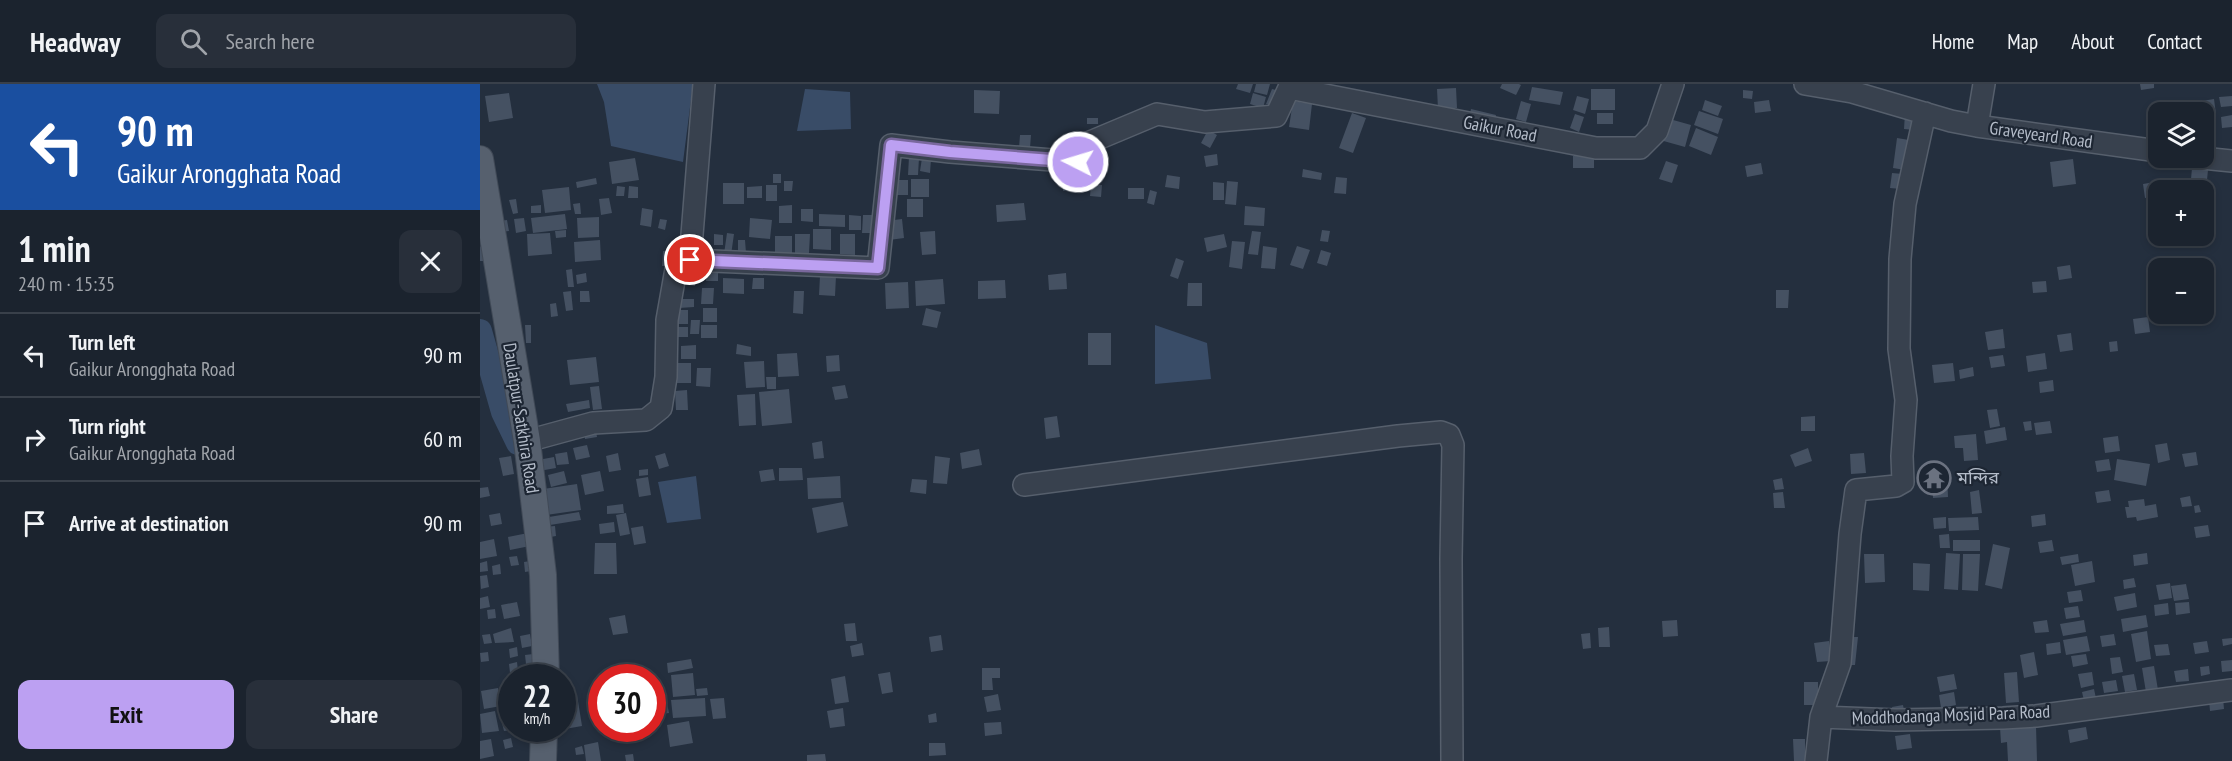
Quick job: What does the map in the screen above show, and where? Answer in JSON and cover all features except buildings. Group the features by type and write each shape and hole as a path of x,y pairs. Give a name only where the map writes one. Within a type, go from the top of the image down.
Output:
{"main road":[{"name":"Daulatpur-Satkhira Road","path":"480,159 527,441 543,575 546,664"},
{"path":"543,761 544,742"}],"street":[{"path":"527,441 593,423 646,420 661,408 666,377 667,320 676,269 690,260 704,84"},
{"name":"Gaikur Road","path":"690,260 878,268 891,145 1078,162 1083,145 1157,114 1205,122 1276,116 1289,88 1596,148 1640,148 1657,131 1673,84"},
{"path":"1805,84 1852,92 1924,112 1905,204 1900,259 1899,349 1906,400 1902,456 1903,482 1896,486 1856,490 1849,536 1840,663 1821,717 1816,761"},
{"path":"1977,126 1984,84"},
{"name":"Graveyeard Road","path":"1924,112 1977,126 2148,150"},
{"path":"2214,159 2232,161"},
{"path":"1024,485 1398,436 1441,432 1449,435 1453,445 1452,761"},
{"name":"Moddhodanga Mosjid Para Road","path":"1821,717 1896,720 2036,716 2232,690"}],"water":[{"path":"597,84 693,84 683,162 611,146 604,102"},
{"path":"805,89 850,92 851,129 797,131"},
{"path":"1155,325 1207,343 1211,379 1155,384"},
{"path":"696,476 701,519 667,523 658,482"}],"waterway":[{"path":"480,331 503,412 518,443"}],"place":[{"name":"মন্দির","path":"1934,478"}],"route":[{"path":"690,260 878,268 891,145 1001,157 1078,162"}]}
